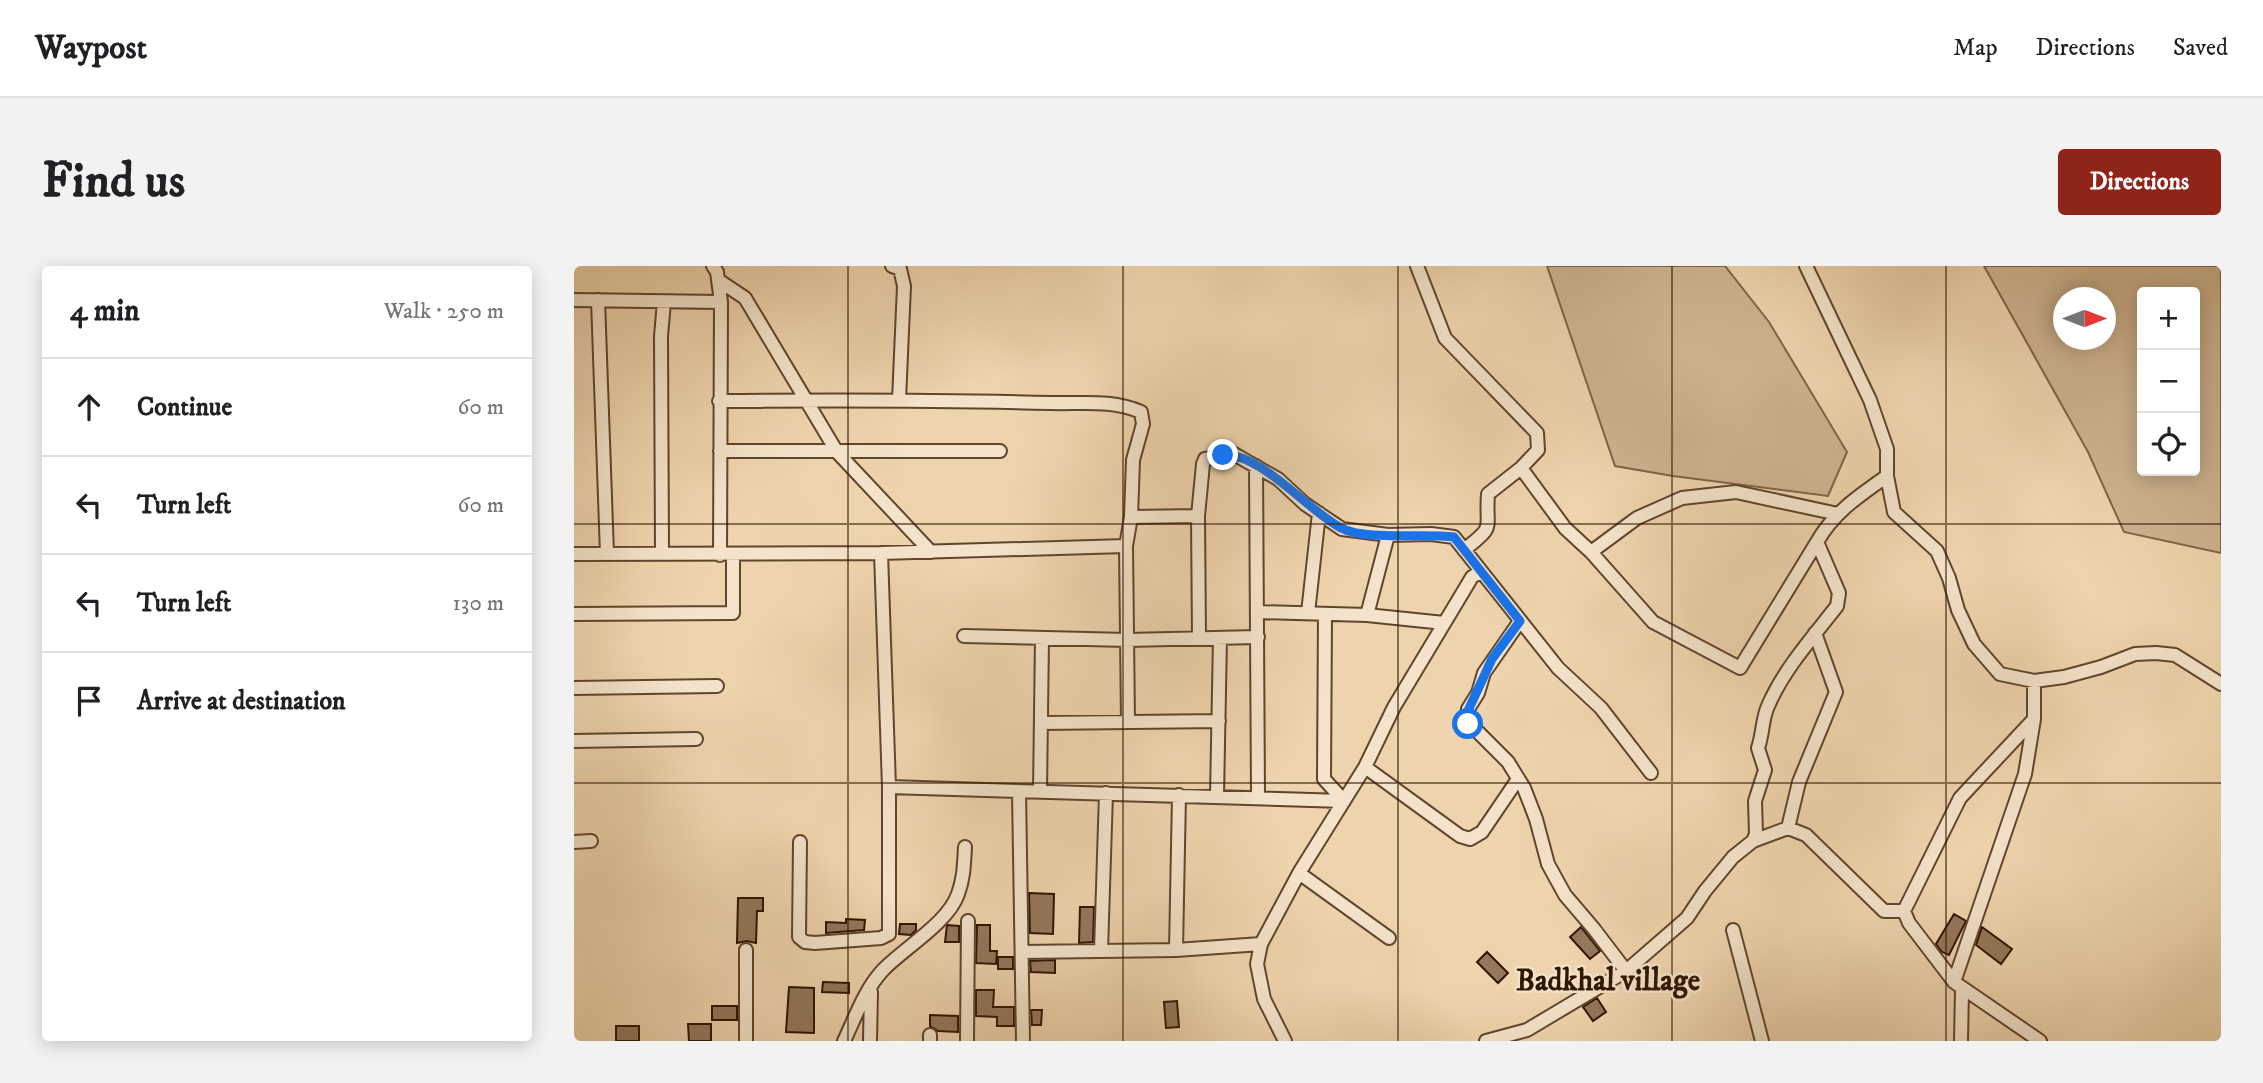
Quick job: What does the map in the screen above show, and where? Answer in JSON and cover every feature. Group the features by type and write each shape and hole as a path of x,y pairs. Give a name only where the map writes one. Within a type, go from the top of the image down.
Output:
{"street":[{"path":"574,614 733,613 720,451 721,302 713,266"},
{"path":"892,266 900,269 904,286 899,400"},
{"path":"1417,266 1445,338 1537,433 1538,450 1521,468 1488,494 1489,518 1486,533 1464,551"},
{"path":"1806,266 1870,400 1887,449 1887,475 1894,512 1937,551 1949,578 1958,610 1974,644 2000,674 2034,681 2064,677 2134,654 2155,653 2175,656 2221,684"},
{"path":"718,280 745,298 837,452 931,552"},
{"path":"574,300 721,302"},
{"path":"598,300 607,554"},
{"path":"662,554 661,336 664,302"},
{"path":"719,401 1099,402 1130,407 1141,412 1143,424 1133,460 1131,517 1126,546 1128,722"},
{"path":"720,451 1000,451"},
{"path":"1199,638 1198,516 1202,464 1205,459 1234,454 1278,479 1342,529 1388,536 1431,534 1454,537 1558,668 1601,708 1651,773"},
{"path":"1256,466 1258,797"},
{"path":"1521,468 1564,528 1591,552 1653,622 1740,668 1827,524 1849,503 1887,475"},
{"path":"1591,552 1637,518 1682,498 1736,492 1838,514"},
{"path":"1308,613 1319,513"},
{"path":"1131,517 1198,516"},
{"path":"1367,615 1388,536"},
{"path":"1753,841 1756,834 1755,801 1765,770 1758,748 1763,736 1766,710 1778,684 1837,606 1839,593 1817,542"},
{"path":"574,554 881,553 1126,546"},
{"path":"800,842 800,937 805,942 815,943 881,938 889,934 889,787 881,553"},
{"path":"1285,1041 1264,999 1257,964 1261,944 1299,873 1365,767 1394,707 1472,577 1480,572"},
{"path":"1257,612 1367,615 1444,623"},
{"path":"1325,614 1324,779 1344,801"},
{"path":"1520,621 1492,659 1466,715 1468,724 1508,762 1536,819 1548,864 1564,895 1626,971"},
{"path":"1788,828 1799,782 1836,692 1815,633"},
{"path":"964,636 1127,640 1258,636"},
{"path":"1040,791 1042,638"},
{"path":"1217,796 1220,638"},
{"path":"1961,1041 1958,986 2025,774 2034,719 2034,681"},
{"path":"574,688 717,685"},
{"path":"2034,719 1960,798 1904,911 1909,923 1958,986 2040,1041"},
{"path":"1041,723 1219,721"},
{"path":"574,741 696,739"},
{"path":"1365,767 1460,836 1470,839 1482,832 1518,779"},
{"path":"889,787 1344,801"},
{"path":"1019,790 1023,1041"},
{"path":"1101,951 1106,793"},
{"path":"1176,950 1179,795"},
{"path":"1486,1041 1527,1030 1626,971 1687,918 1733,857 1753,841 1788,828 1807,835 1884,911 1904,911"},
{"path":"574,842 591,841"},
{"path":"844,1041 881,972 948,912 957,897 964,875 965,846"},
{"path":"1299,873 1389,938"},
{"path":"967,1041 968,921"},
{"path":"1733,930 1762,1041"},
{"path":"1022,952 1176,950 1261,944"},
{"path":"746,950 746,1041"},
{"path":"870,1041 871,987"}],"shaded area":[{"path":"1547,266 1725,266 1769,322 1847,452 1828,496 1615,466"},
{"path":"1984,266 2221,266 2221,553 2124,532 2088,452"}],"building":[{"path":"1029,893 1054,894 1053,934 1030,933"},
{"path":"738,898 763,898 763,911 757,911 756,943 737,943"},
{"path":"1080,907 1094,907 1093,942 1079,943"},
{"path":"1954,914 1966,921 1949,955 1942,952 1936,944"},
{"path":"846,919 865,920 864,930 826,933 826,922 846,923"},
{"path":"900,924 916,924 916,930 911,935 899,934"},
{"path":"947,925 959,926 959,942 945,942"},
{"path":"977,925 990,925 990,951 997,951 996,964 976,963"},
{"path":"1581,927 1600,951 1590,959 1570,937"},
{"path":"1982,927 2012,949 2001,964 1976,945"},
{"path":"1487,952 1508,973 1498,983 1477,962"},
{"path":"998,957 1013,957 1013,969 998,969"},
{"path":"1055,960 1055,973 1031,972 1030,961"},
{"path":"823,982 849,983 849,993 822,992"},
{"path":"789,987 814,988 814,1033 786,1032"},
{"path":"976,990 994,990 993,1007 1014,1007 1014,1026 997,1026 997,1017 976,1016"},
{"path":"1597,998 1606,1012 1593,1021 1583,1007"},
{"path":"1177,1001 1179,1027 1166,1028 1164,1002"},
{"path":"712,1006 737,1006 737,1020 712,1020"},
{"path":"1031,1010 1042,1010 1041,1025 1032,1025"},
{"path":"930,1015 958,1016 958,1032 938,1031 930,1026"},
{"path":"688,1024 711,1024 711,1041 689,1041"},
{"path":"616,1026 639,1026 639,1041 616,1041"}],"district":[{"name":"Badkhal village","path":"1608,980"}],"route":[{"path":"1223,455 1234,454 1278,479 1305,504 1342,529 1388,536 1431,534 1454,537 1520,621 1484,673 1478,693 1466,715 1468,724"}]}
